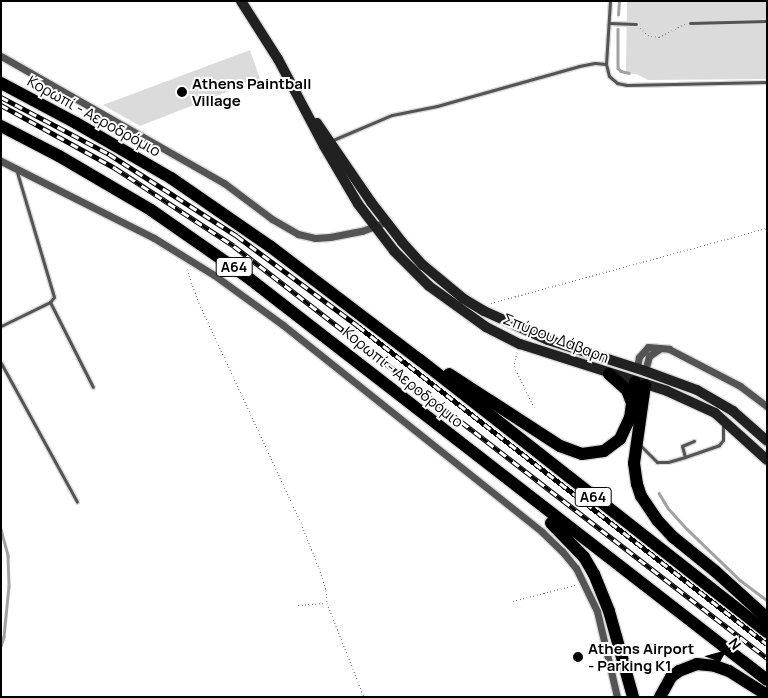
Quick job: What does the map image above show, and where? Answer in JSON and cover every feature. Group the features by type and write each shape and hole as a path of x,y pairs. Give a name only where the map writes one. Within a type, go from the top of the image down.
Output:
{"highway":[{"name":"Κορωπί - Αεροδρόμιο","path":"1,84 114,145 202,198 271,247 420,360 767,632"},
{"name":"Κορωπί - Αεροδρόμιο","path":"1,126 104,182 180,230 298,314 449,434 767,680"},
{"path":"420,360 448,373 560,446 582,454 604,451 620,439 626,430 632,405 640,384"},
{"path":"609,374 627,390 632,405"},
{"path":"640,384 635,476 641,496 648,509 673,537 715,571 767,618"},
{"path":"449,434 555,526 584,557 602,592 633,697"},
{"path":"660,697 671,677 679,671 697,664 715,666 729,671 767,695"}],"street":[{"name":"Σπύρου Δάβαρη","path":"241,1 278,59 375,228 394,251 435,291 486,327 520,344 674,394 715,413 767,460"},
{"path":"1,56 224,183 272,219 298,234 315,238 330,237 375,228 386,222"},
{"name":"Σπύρου Δάβαρη","path":"327,144 386,222 424,265 464,299 484,311 566,346 641,369 716,399 767,440"},
{"path":"1,161 87,203 186,256 283,325 542,532 562,551 584,583 597,611 617,697"},
{"path":"640,384 642,352 648,347 662,347 689,358 740,386 767,406"}],"lane":[{"path":"610,1 606,64 611,79 623,84 767,82"},
{"path":"690,23 767,22"},
{"path":"609,23 636,24"},
{"path":"327,144 351,130 371,125 392,115 437,106 579,66 595,63 606,64"},
{"path":"1,326 50,302 54,297 54,291 16,169"},
{"path":"50,302 92,387"},
{"path":"1,363 77,502"},
{"path":"636,436 641,448 657,462 668,462 719,445 723,440 723,423 715,413"},
{"path":"685,457 682,446 694,441"}],"path":[{"path":"636,24 654,37 665,35 690,23"},
{"path":"484,311 491,303 500,300 767,228"},
{"path":"186,256 186,265 199,304 232,371 308,541 324,582 326,603 364,697"},
{"path":"520,344 514,366 534,407"},
{"path":"513,601 584,583"},
{"path":"298,605 326,603"}],"shaded area":[{"path":"627,1 767,1 767,79 648,80 636,74 626,73"},
{"name":"Athens Paintball Village","path":"250,50 260,79 140,126 103,105"}],"waterway":[{"path":"618,15 619,1"},
{"path":"618,29 618,68 629,73"},
{"path":"659,493 668,508 687,529 740,580 767,600"},
{"path":"1,529 8,556 9,586 4,637 1,646"}],"railway":[{"path":"1,97 109,154 237,236 358,326 767,644"},
{"path":"1,105 115,168 234,246 767,658"}],"place":[{"name":"Athens Paintball Village","path":"182,92"},
{"name":"Athens Airport - Parking K1","path":"578,657"}]}
